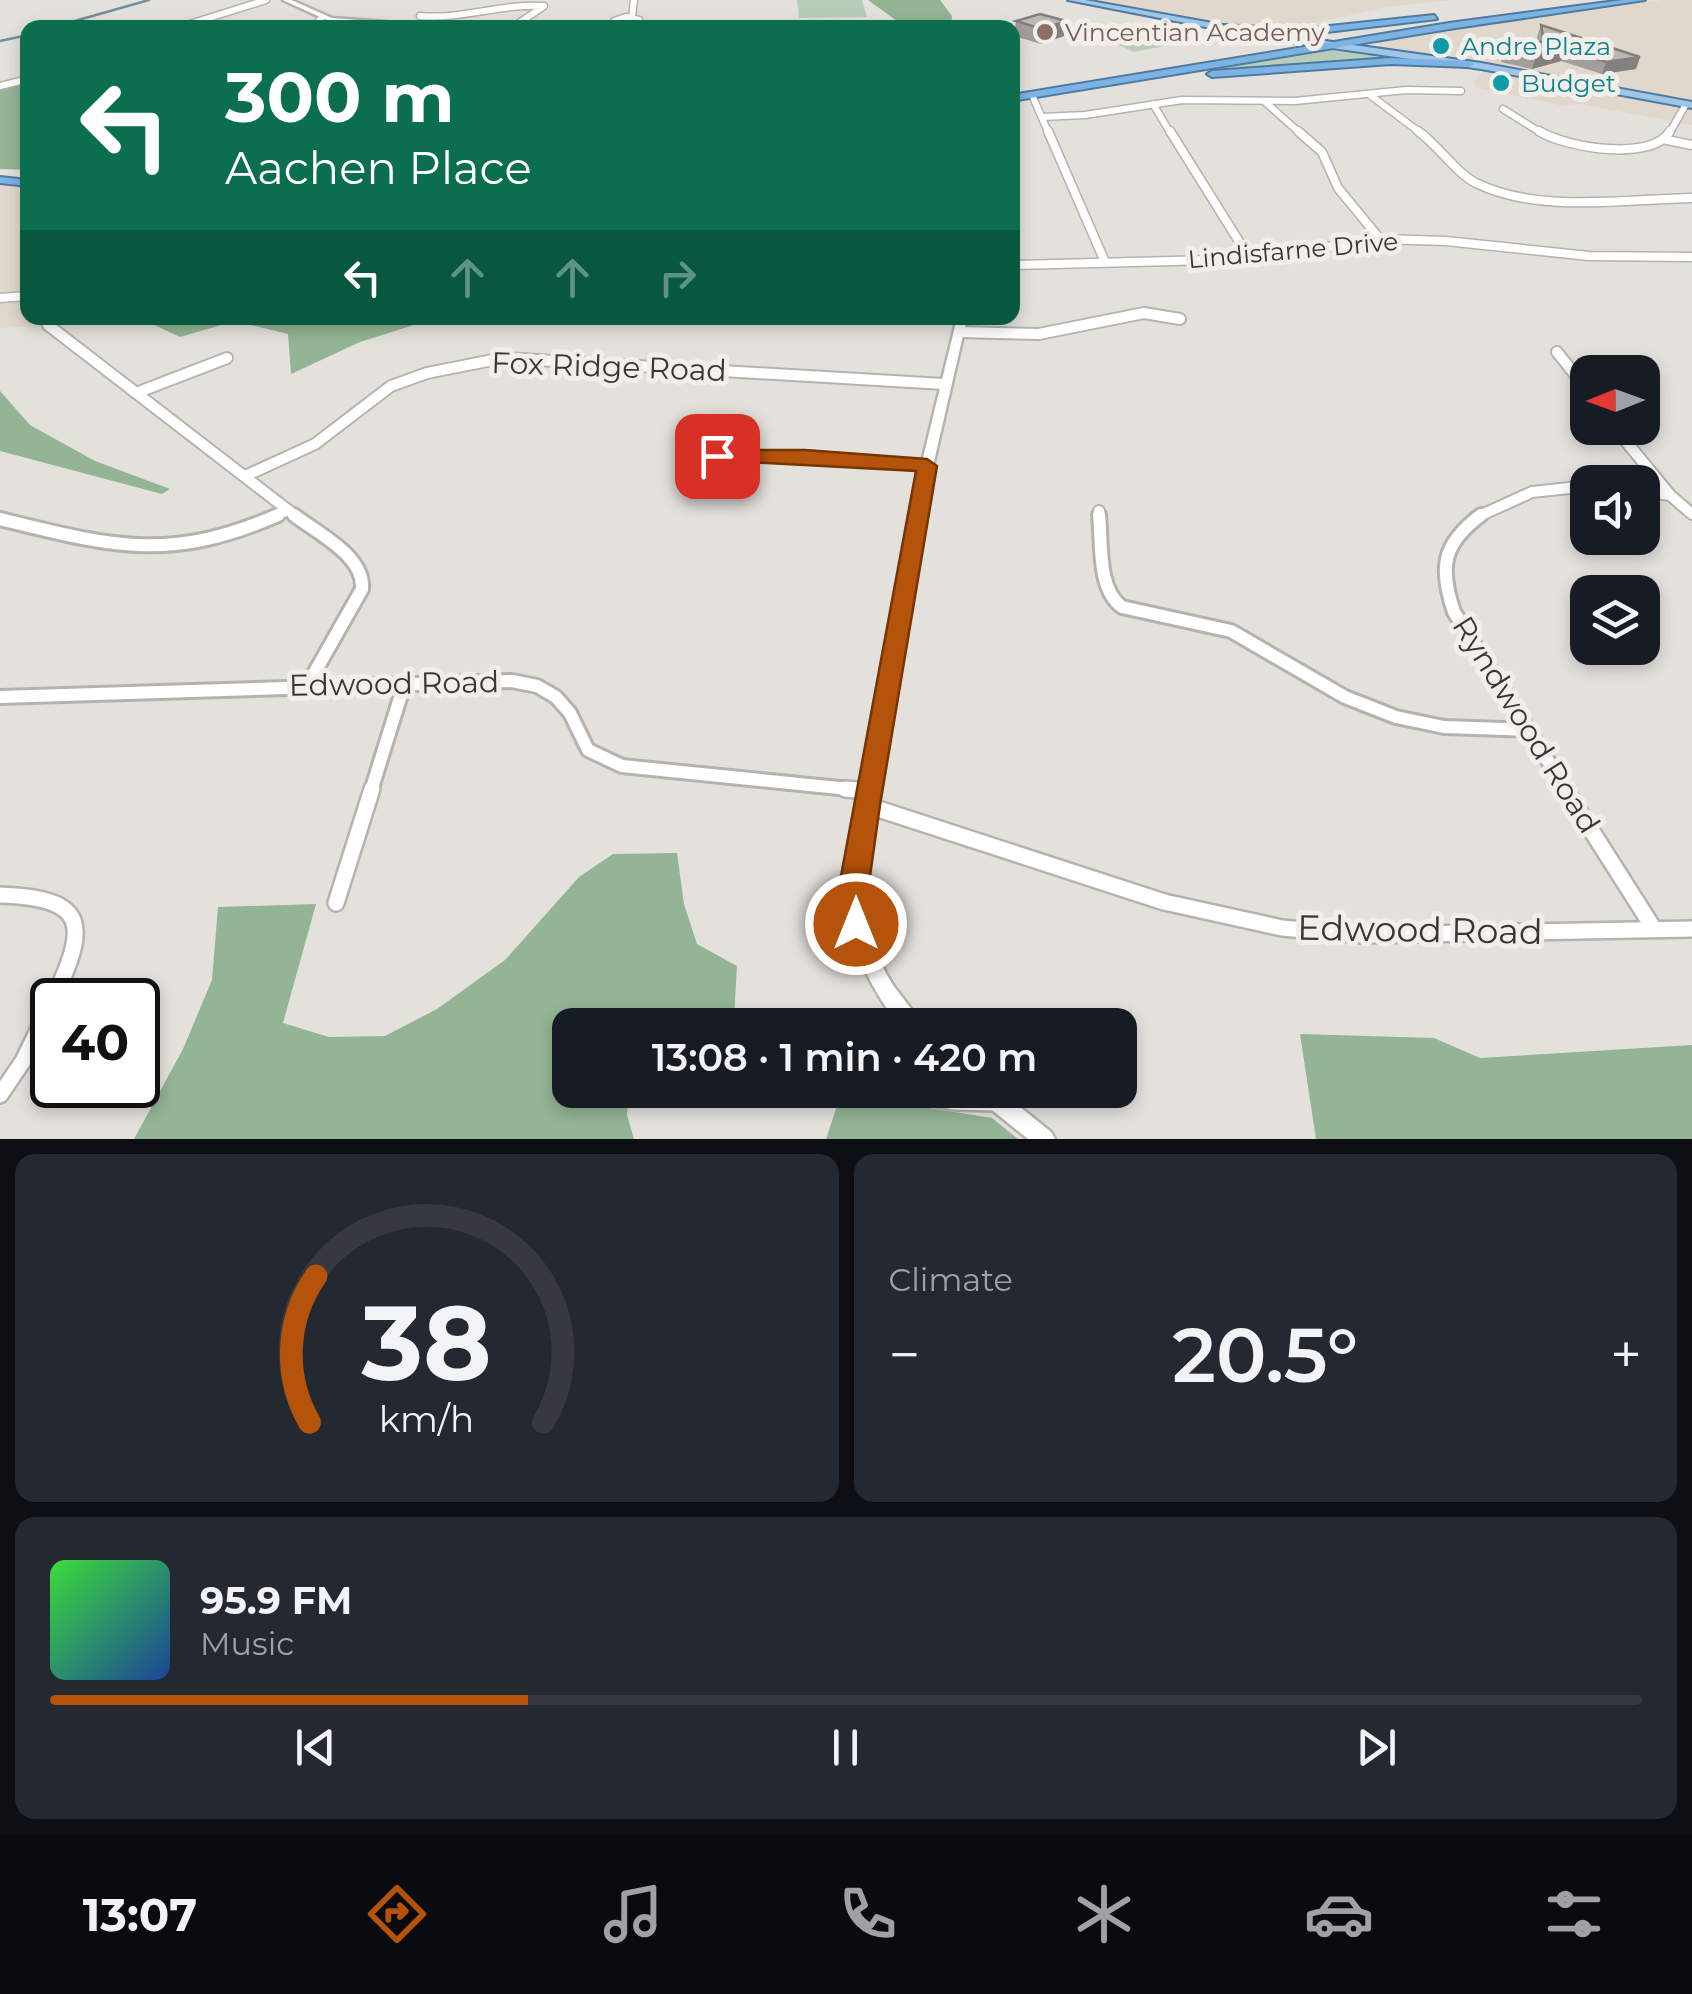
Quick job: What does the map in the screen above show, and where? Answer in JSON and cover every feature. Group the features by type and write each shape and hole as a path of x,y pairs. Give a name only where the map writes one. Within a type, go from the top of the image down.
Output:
{"highway":[{"path":"1020,92 1603,0"},
{"path":"1020,94 1032,95 1336,44 1641,0"},
{"path":"1221,28 1301,32 1549,7"},
{"path":"1154,69 1249,46 1245,38 1221,28"},
{"path":"1370,39 1374,47 1389,52"},
{"path":"1137,78 1274,73 1391,61 1469,64"}],"main road":[{"path":"1072,0 1221,28 1469,64 1689,105"}],"street":[{"path":"202,20 266,0"},
{"path":"286,0 332,20"},
{"path":"624,2 634,2"},
{"path":"420,16 436,18 531,3 544,6 527,20"},
{"path":"492,9 512,20"},
{"path":"319,20 322,17"},
{"path":"322,17 361,20"},
{"path":"1042,117 1199,99 1264,101 1416,90 1461,91"},
{"path":"1032,95 1105,262"},
{"path":"1370,95 1391,115 1438,146 1466,176 1490,188 1529,197 1692,198"},
{"path":"1264,101 1322,152 1340,191 1380,239"},
{"path":"1153,104 1250,259"},
{"path":"1503,109 1550,138 1577,146 1648,148 1666,140 1689,105"},
{"path":"1666,140 1692,145"},
{"name":"Lindisfarne Drive","path":"1020,264 1250,259 1380,239 1446,241 1589,256 1692,258"},
{"path":"900,1008 873,971 856,924 856,876 927,466 960,325 1039,334 1108,317 1147,313 1180,319"},
{"path":"48,326 347,554 363,578 356,602 307,686"},
{"path":"1557,352 1570,369"},
{"path":"136,393 227,358"},
{"name":"Fox Ridge Road","path":"244,476 316,444 401,382 503,358 944,384"},
{"path":"1629,445 1670,495 1692,514"},
{"path":"738,456 927,466"},
{"name":"Ryndwood Road","path":"1570,487 1548,488 1482,514 1453,537 1442,575 1447,598 1654,929"},
{"path":"1660,494 1670,495"},
{"path":"2,521 116,546 165,550 224,539 288,510"},
{"path":"1099,511 1109,594 1122,607 1228,630 1349,700 1403,722 1454,730 1530,730"},
{"name":"Edwood Road","path":"0,698 494,680 538,686 564,704 588,750 622,766 868,798 1164,902 1282,928 1362,936 1692,930"},
{"path":"336,904 405,682"},
{"path":"0,894 54,899 72,912 78,927 77,940 62,978"},
{"path":"0,1095 30,1047"},
{"path":"1005,1108 1044,1139"}],"shaded area":[{"path":"1087,0 1454,0 1386,7 1289,29 1254,28"},
{"path":"1663,0 1692,0 1692,102 1381,48 1375,41"},
{"path":"1485,70 1692,108 1692,125 1476,88 1474,81"},
{"path":"0,185 20,187 20,325 66,325 0,328 0,303 4,298 0,298"}],"green space":[{"path":"797,0 862,0 867,17 799,18"},
{"path":"868,0 940,0 952,16 952,20 896,20"},
{"path":"1172,29 1200,39 1134,52 1115,43"},
{"path":"1337,48 1420,58 1206,71"},
{"path":"20,81 20,170 0,169 0,86"},
{"path":"154,325 221,325 180,337"},
{"path":"251,325 414,325 360,342 291,374 288,334"},
{"path":"0,391 30,425 95,461 170,489 162,494 0,451"},
{"path":"677,853 684,904 697,944 737,966 735,1008 552,1008 552,1108 628,1108 634,1139 134,1139 151,1108 160,1108 160,1091 212,980 218,907 316,904 283,1023 329,1037 385,1036 437,1009 505,960 579,877 613,854"},
{"path":"1300,1034 1434,1038 1480,1058 1692,1045 1692,1139 1316,1139"},
{"path":"836,1108 929,1108 992,1118 1018,1139 826,1139"}],"building":[{"path":"1040,14 1066,21 1042,29 1019,20"},
{"path":"1541,25 1640,57 1606,62 1565,49 1536,56 1504,50 1544,41"}],"waterway":[{"path":"78,20 149,0"},
{"path":"0,41 20,37"}],"place":[{"name":"Vincentian Academy","path":"1045,32"},
{"name":"Andre Plaza","path":"1441,46"},
{"name":"Budget","path":"1501,83"}],"route":[{"path":"717,456 805,456 927,466 866,805 856,876 856,924"}]}
